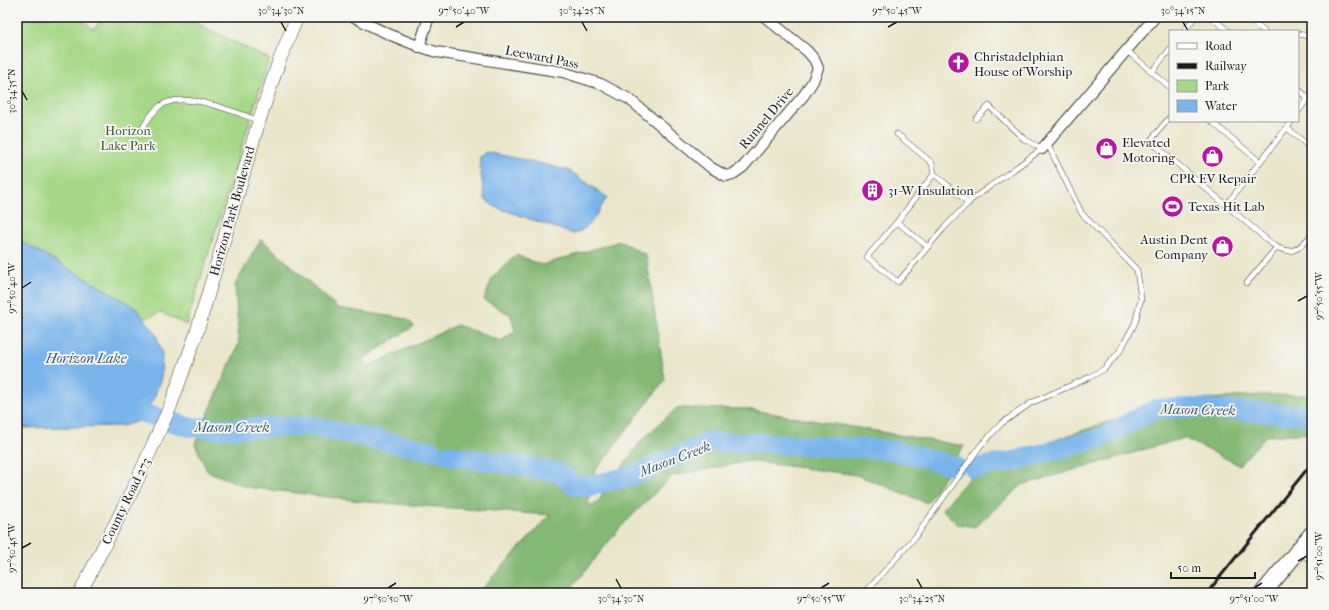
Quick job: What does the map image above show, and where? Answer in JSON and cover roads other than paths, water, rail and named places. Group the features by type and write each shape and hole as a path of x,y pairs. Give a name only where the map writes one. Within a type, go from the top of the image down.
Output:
{"main road":[{"path":"1263,593 1312,534"}],"street":[{"name":"Horizon Park Boulevard","path":"170,407 196,335 259,121 278,64 297,17"},
{"name":"Leeward Pass","path":"354,17 376,29 419,47 436,52 563,72 601,84 629,99 710,167 726,176"},
{"path":"419,47 429,17"},
{"name":"Runnel Drive","path":"726,176 733,174 743,167 804,95 813,81 818,68 814,59 807,51 765,17"},
{"path":"1045,146 1155,17"},
{"name":"County Road 273","path":"80,593 134,487 170,407"}],"lane":[{"path":"1185,30 1195,17"},
{"path":"1211,17 1227,30"},
{"path":"1246,17 1263,30"},
{"path":"1299,34 1312,39"},
{"path":"1126,50 1169,86"},
{"path":"1152,72 1169,50"},
{"path":"1299,91 1308,98 1299,111"},
{"path":"141,131 150,116 161,105 177,99 199,101 259,121"},
{"path":"865,593 916,536 981,445 1002,423 1031,403 1090,377 1104,369 1120,351 1135,323 1141,299 1137,270 1082,214 1045,146 1024,139 990,106 976,119"},
{"path":"1169,118 1150,141 1277,247 1288,251 1296,250 1302,246 1312,234"},
{"path":"1212,122 1260,162"},
{"path":"1226,205 1291,122"},
{"path":"1287,128 1312,149"},
{"path":"896,134 932,164 934,174 969,203"},
{"path":"934,174 897,222 867,257 898,282 928,246 969,203 1045,146"},
{"path":"897,222 928,246"},
{"path":"1247,284 1277,247"},
{"path":"1298,550 1312,562"}],"water":[{"path":"486,152 570,171 607,197 590,223 585,228 574,234 495,207 485,199 480,168 480,157"},
{"name":"Horizon Lake","path":"17,239 135,307 155,332 162,353 161,378 154,398 138,421 123,426 17,428"}],"waterway":[{"name":"Mason Creek","path":"119,403 149,415 189,427 222,429 312,426 432,451"},
{"name":"Mason Creek","path":"974,468 1014,461 1103,437 1155,409 1195,408 1304,415 1312,419"},
{"name":"Mason Creek","path":"448,455 558,472 575,485 585,487 634,475 710,442 764,443 892,450 955,466"}],"railway":[{"path":"1207,593 1312,463"}],"place":[{"name":"Christadelphian House of Worship","path":"959,63"},
{"name":"Elevated Motoring","path":"1107,149"},
{"name":"CPR EV Repair","path":"1213,156"},
{"name":"31-W Insulation","path":"872,190"},
{"name":"Texas Hit Lab","path":"1173,206"},
{"name":"Austin Dent Company","path":"1223,246"}],"park label":[{"name":"Horizon Lake Park","path":"128,138"}]}
